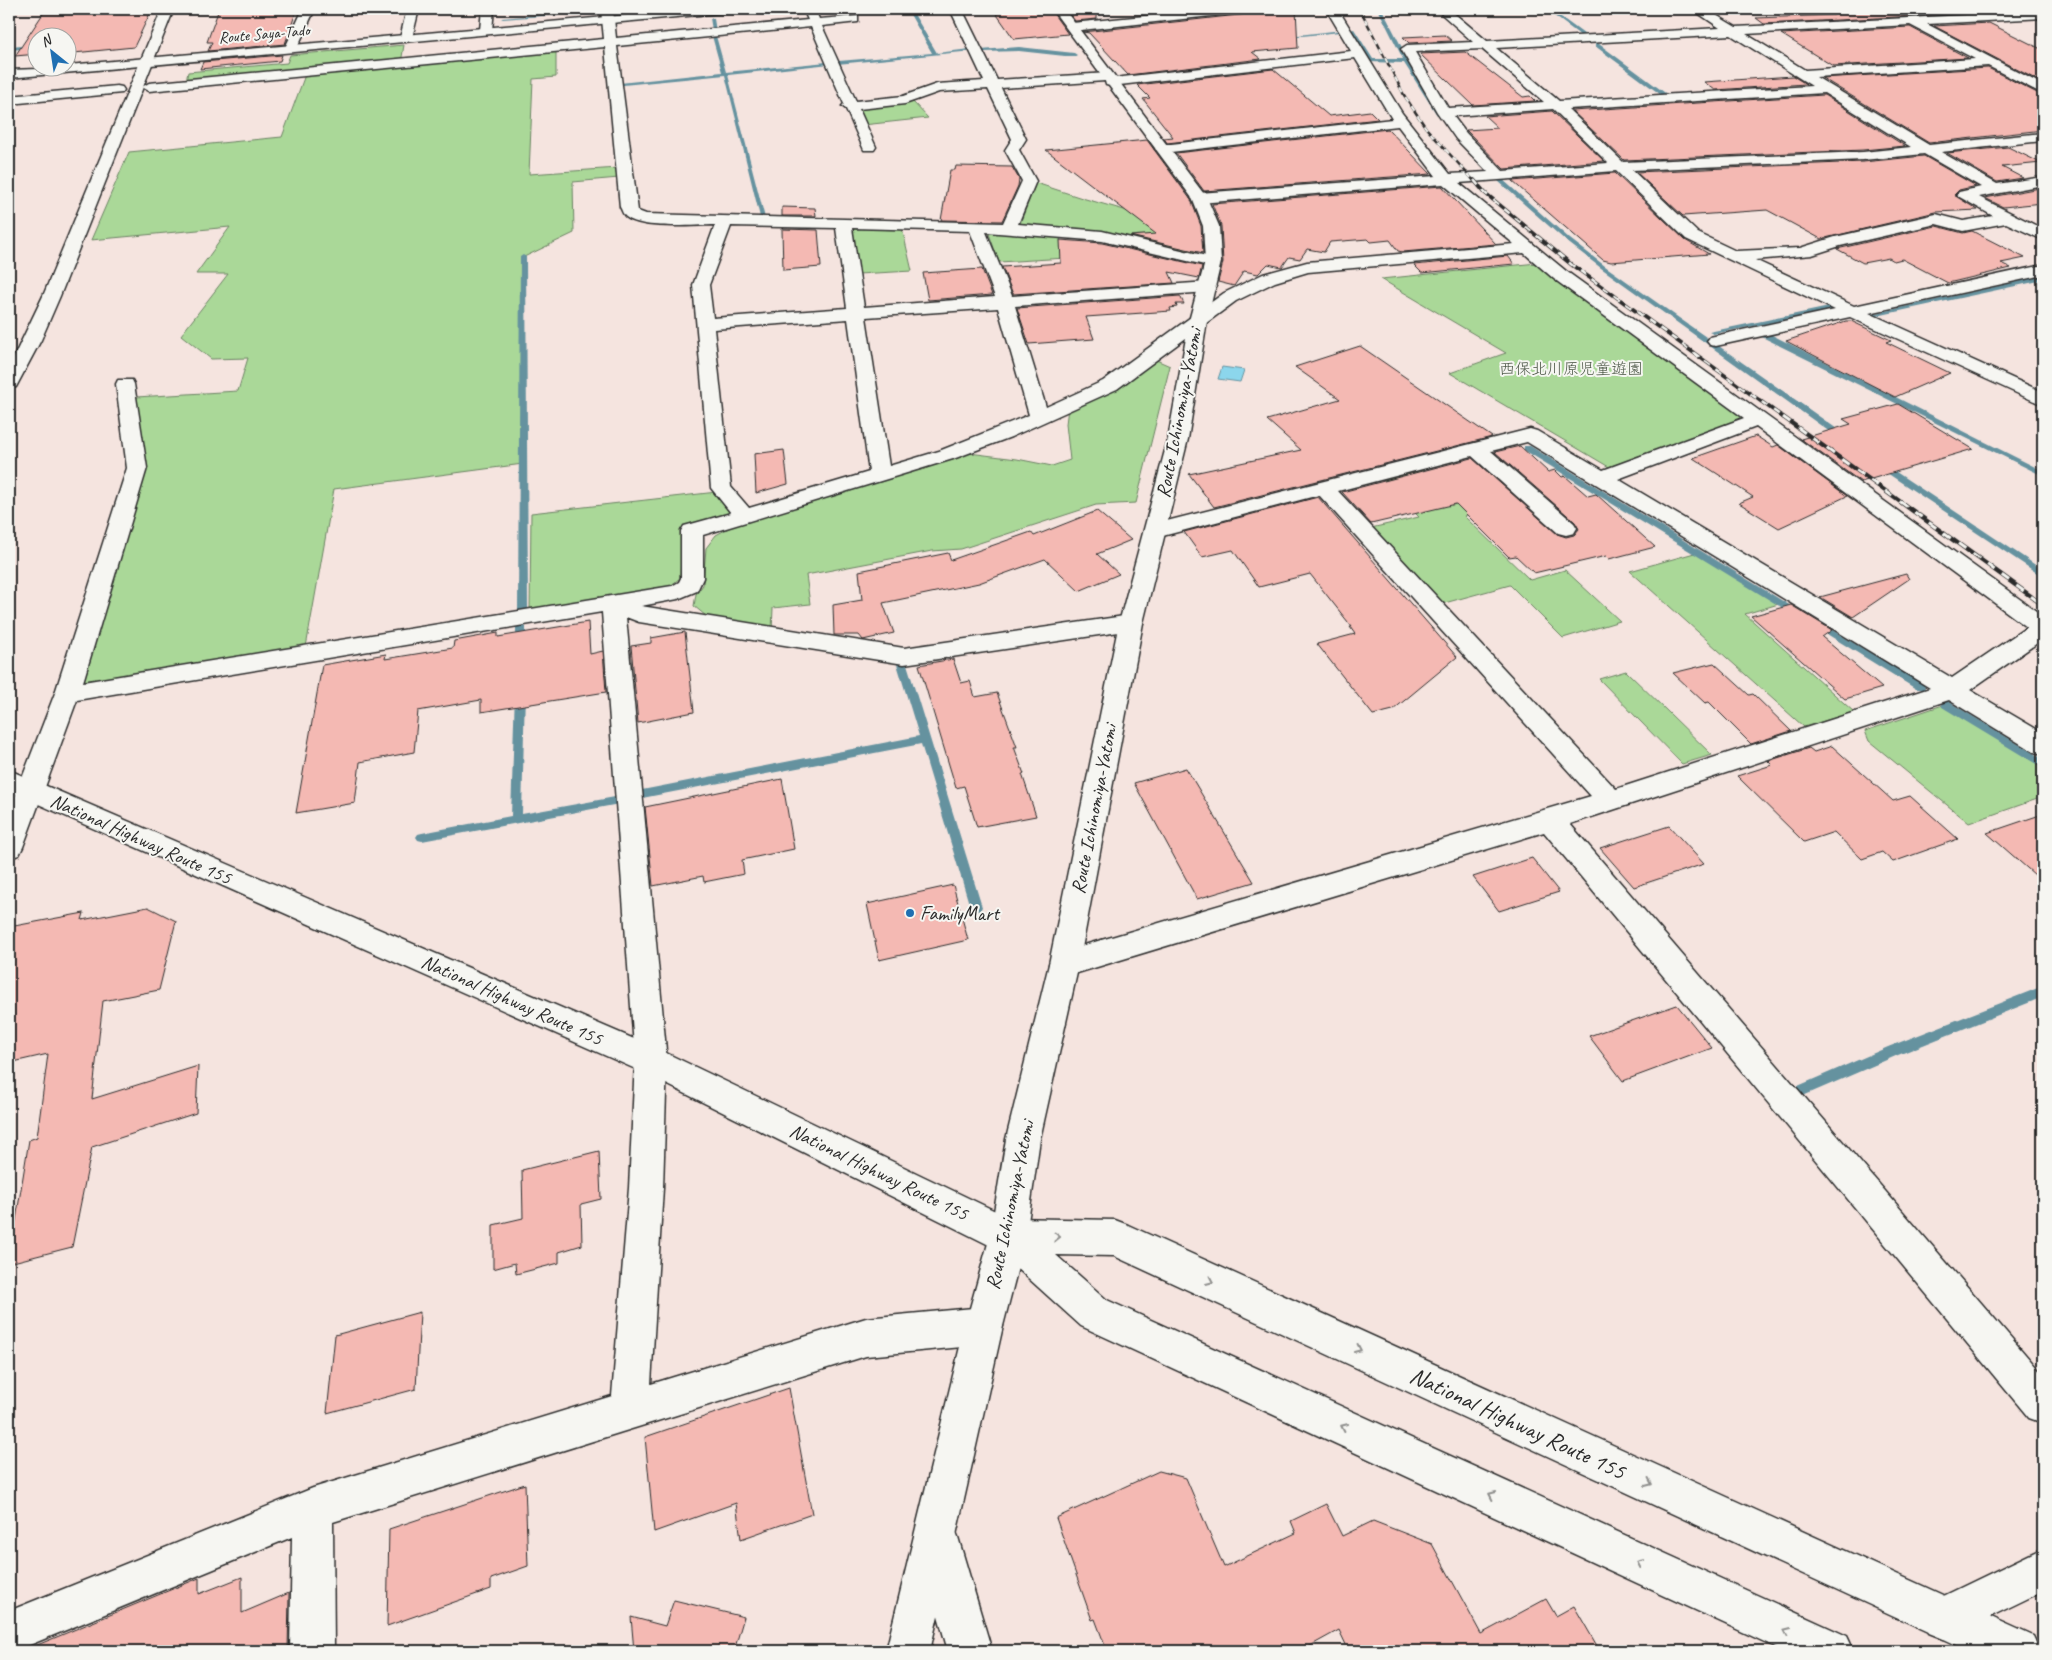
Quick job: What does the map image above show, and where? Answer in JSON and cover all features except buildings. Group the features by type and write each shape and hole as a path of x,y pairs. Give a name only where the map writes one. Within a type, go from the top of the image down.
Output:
{"main road":[{"path":"9,384 27,353 54,292 168,9"},
{"path":"291,48 309,9"},
{"path":"406,38 413,9"},
{"path":"486,30 488,9"},
{"name":"Route Saya-Tado","path":"9,74 486,30 608,14 731,9"},
{"path":"809,9 849,106 869,147"},
{"path":"956,9 1019,139 1012,150 1029,181 1009,228"},
{"name":"Route Ichinomiya-Yatomi","path":"908,1651 984,1326 1008,1236 1023,1139 1064,964 1132,623 1178,440 1198,321 1211,274 1211,226 1198,198 1058,9"},
{"path":"1072,26 1248,9"},
{"path":"1064,964 1550,820 1952,690 2043,628 1760,419 1560,275 1446,179 1401,122 1332,9"},
{"path":"1442,9 1556,105 1692,236 2043,399"},
{"path":"1698,9 1924,149 1996,189"},
{"path":"1888,9 2043,90"},
{"path":"608,14 628,207 631,214 644,219 1009,228 1102,236 1211,274"},
{"path":"1499,175 1461,136 1444,112 1407,49 2043,14"},
{"path":"149,87 854,20"},
{"path":"849,106 905,100 937,88 1110,79 1359,54"},
{"path":"1802,74 1989,62"},
{"path":"2005,70 2034,68"},
{"path":"1444,112 1826,89"},
{"path":"9,100 117,90"},
{"path":"1162,149 1401,122"},
{"path":"1198,198 1621,166 1863,156 2043,137"},
{"path":"2043,181 1964,195 2006,218 2043,235"},
{"path":"1734,255 1788,254 1822,249 1835,242 1936,219 1963,226 2006,218"},
{"path":"725,221 702,285 721,488 745,516"},
{"path":"843,223 880,475"},
{"path":"976,227 1005,301 1039,417"},
{"path":"67,693 678,592 689,586 692,578 692,531 946,455 1039,417 1110,384 1230,298 1269,278 1307,267 1528,248"},
{"path":"1716,341 2043,270"},
{"path":"705,324 1005,301 1211,274"},
{"path":"9,847 19,785 67,693 137,468 125,384"},
{"path":"1601,478 1760,419"},
{"path":"1155,531 1530,435 2043,745"},
{"path":"1476,449 1566,528"},
{"path":"1324,488 1610,800"},
{"path":"613,603 639,614 904,656 1132,623"},
{"path":"613,603 650,1061 646,1188 630,1410"},
{"name":"National Highway Route 155","path":"19,785 650,1061 1008,1236 1094,1312 1832,1651"},
{"path":"1550,820 2043,1404"},
{"name":"National Highway Route 155","path":"1008,1236 1116,1238 2018,1651"},
{"path":"9,1632 313,1508 866,1337 984,1326"},
{"path":"312,1651 313,1508"},
{"path":"936,1533 970,1651"},
{"path":"1944,1618 2043,1569"}],"green space":[{"path":"404,45 401,63 186,81 188,72 287,63 290,55"},
{"path":"556,51 556,77 533,79 529,174 618,168 619,178 573,182 574,233 524,257 523,464 334,489 306,647 78,686 145,468 136,397 238,391 248,358 211,359 181,335 228,274 196,274 230,227 91,240 129,152 282,137 305,75"},
{"path":"913,102 928,118 863,125 857,109"},
{"path":"1036,183 1195,230 1195,253 1105,233 1019,226"},
{"path":"859,226 902,228 912,271 858,274 850,231"},
{"path":"988,231 1059,236 1066,258 999,262"},
{"name":"西保北川原児童遊園","path":"1537,263 1745,418 1609,467 1450,373 1506,353 1381,279"},
{"path":"1154,359 1170,366 1136,503 1096,505 961,549 932,551 806,575 810,604 773,608 772,631 706,616 694,606 696,594 703,585 706,548 716,535 740,522 969,453 1052,466 1070,460 1066,424 1068,408"},
{"path":"1422,468 1470,514 1464,516 1530,580 1565,570 1620,621 1563,638 1510,585 1441,604 1371,528 1419,517 1381,478"},
{"path":"717,492 736,515 682,529 680,578 669,587 530,610 531,513"},
{"path":"1698,552 1782,603 1745,614 1854,712 1804,727 1630,571"},
{"path":"1626,671 1712,755 1682,764 1599,679"},
{"path":"1946,704 2043,764 2043,797 1969,823 1869,741 1865,731"}],"water":[{"path":"1222,367 1244,370 1240,382 1218,379"}],"waterway":[{"path":"909,9 935,54"},
{"path":"1380,9 1406,61"},
{"path":"1547,9 1586,37"},
{"path":"503,18 591,11"},
{"path":"2035,17 2043,21"},
{"path":"712,19 714,30"},
{"path":"1352,30 1371,61 1406,61"},
{"path":"1283,37 1340,31"},
{"path":"714,36 724,71"},
{"path":"1597,45 1666,96"},
{"path":"9,49 28,47"},
{"path":"984,50 1019,49 1074,55"},
{"path":"839,63 970,51"},
{"path":"1406,61 1439,114"},
{"path":"623,83 827,64"},
{"path":"727,76 763,217"},
{"path":"1500,180 1568,240 1603,267 1844,438"},
{"path":"523,257 523,610"},
{"path":"1872,315 2043,278"},
{"path":"1713,332 1834,308"},
{"path":"1763,334 2043,474"},
{"path":"1527,448 1799,614"},
{"path":"1881,465 2043,574"},
{"path":"1817,624 1920,687"},
{"path":"521,627 521,647"},
{"path":"902,664 925,739"},
{"path":"516,819 520,691"},
{"path":"1946,704 2043,764"},
{"path":"637,795 925,739"},
{"path":"925,739 976,907"},
{"path":"422,837 615,801"},
{"path":"1803,1090 1893,1051 2043,991"}],"railway":[{"path":"1360,9 1404,95 1426,128 1475,182"},
{"path":"1474,180 1485,193 1572,265 1784,418"},
{"path":"1783,417 2043,605"}],"place":[{"name":"FamilyMart","path":"910,913"}]}
